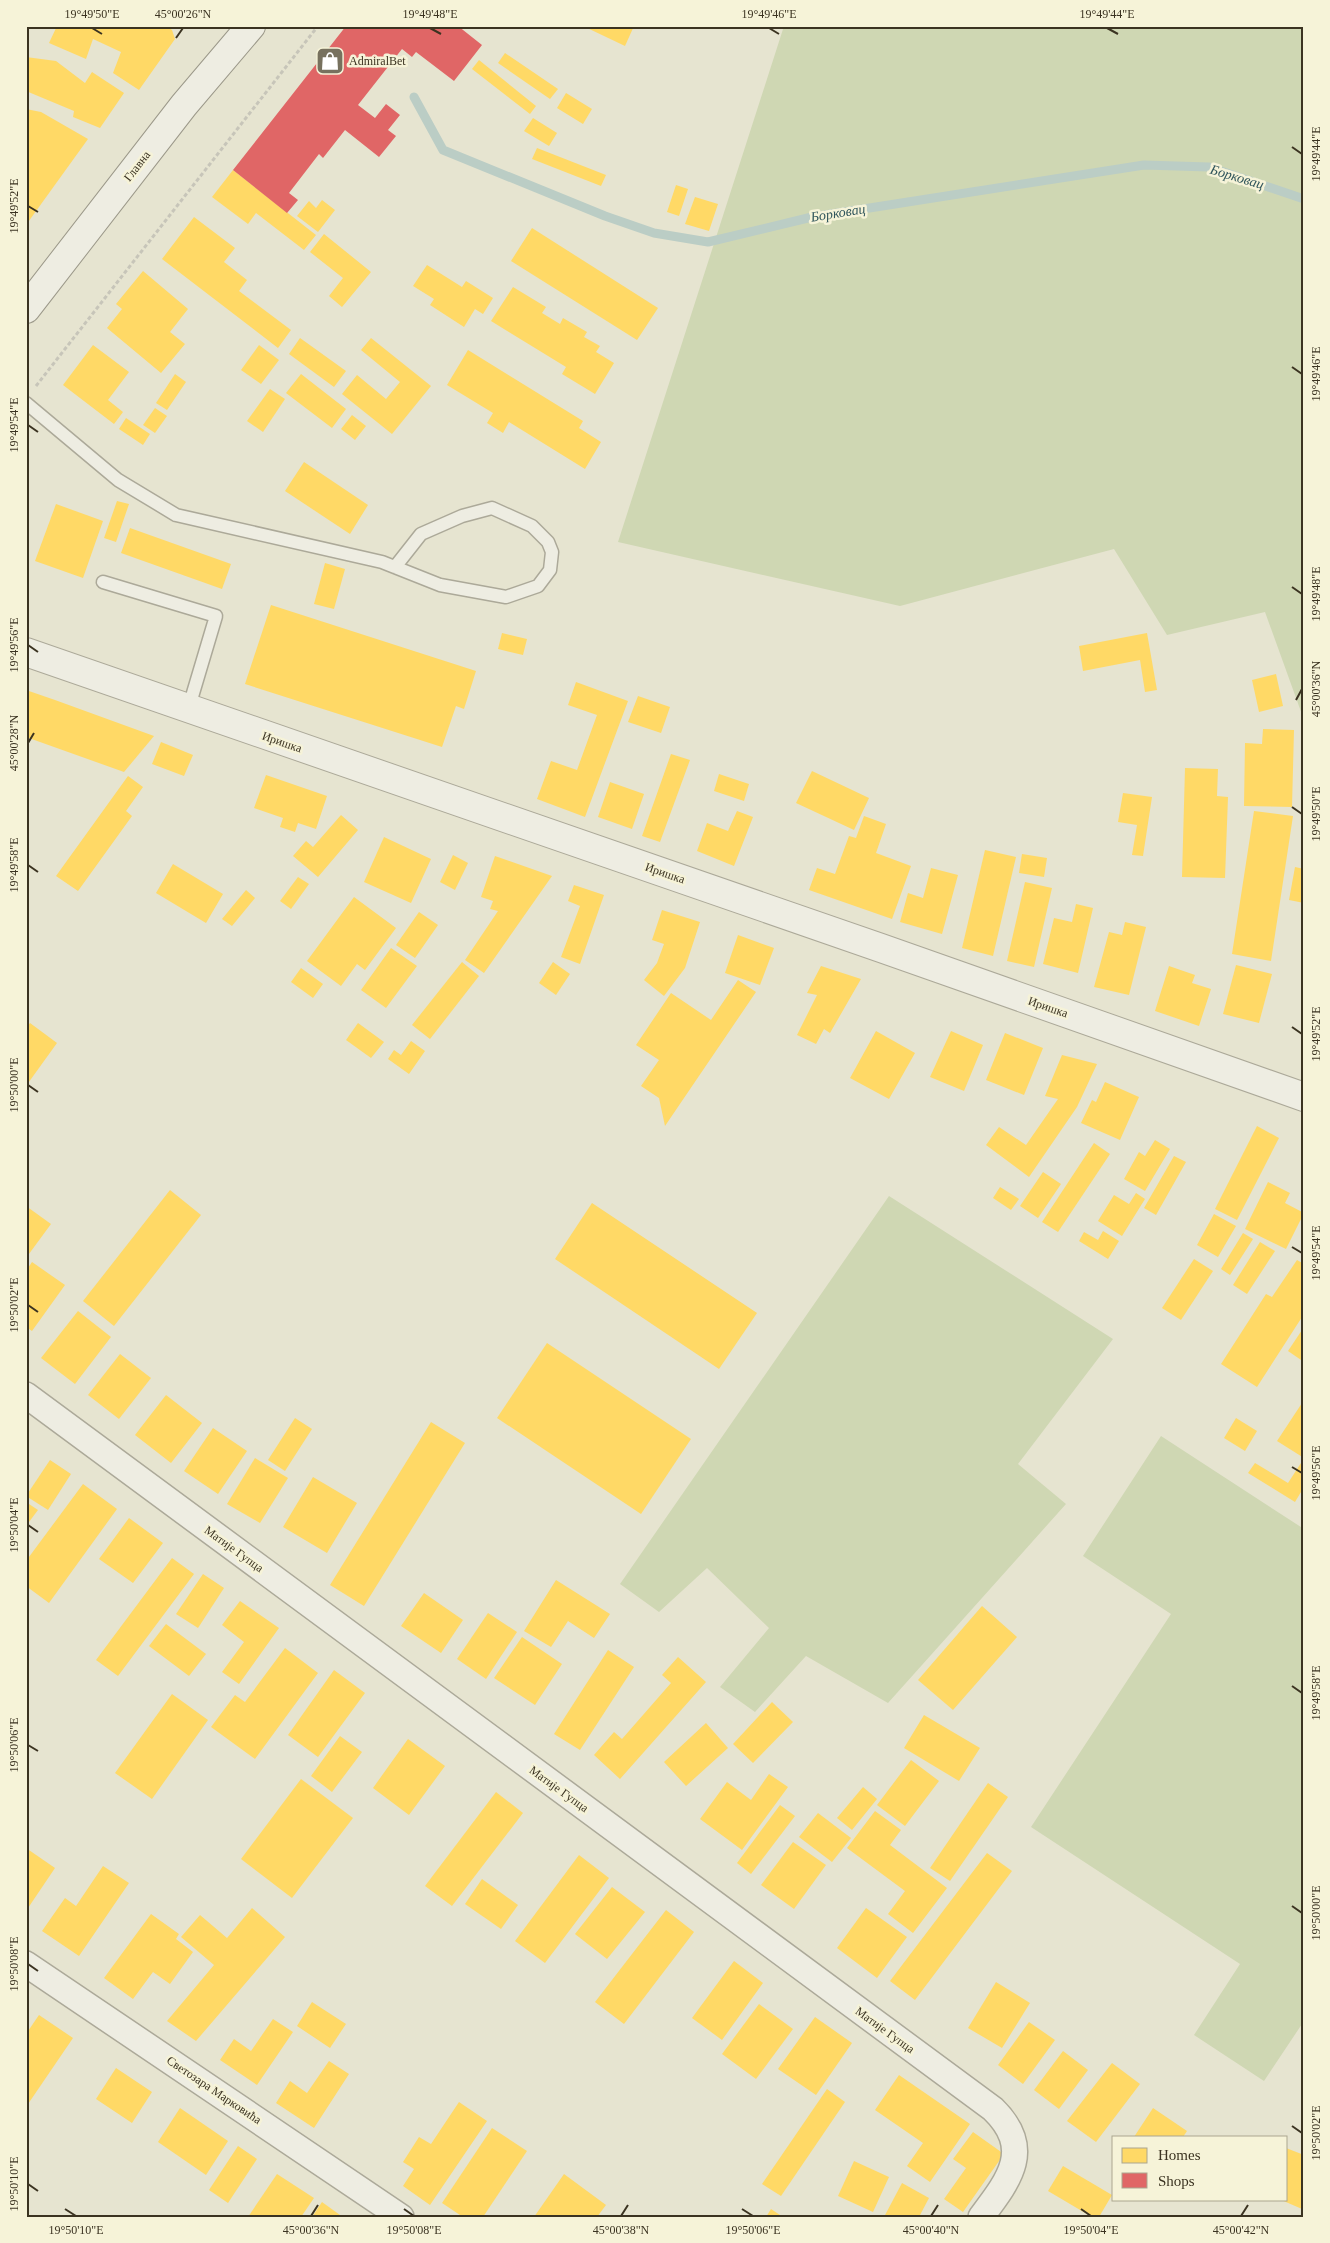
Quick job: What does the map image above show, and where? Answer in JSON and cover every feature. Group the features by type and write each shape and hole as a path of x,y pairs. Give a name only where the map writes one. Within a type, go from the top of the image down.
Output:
{"street":[{"name":"Главна","path":"26,309 184,105 251,26"},
{"name":"Иришка","path":"26,652 188,710 881,948 1304,1097"},
{"name":"Матије Гупца","path":"26,1395 993,2109 1006,2122 1011,2134 1014,2164 1002,2189 981,2217"},
{"name":"Светозара Марковића","path":"26,1964 401,2217"}],"lane":[{"path":"26,403 118,480 176,515 382,562 440,585 506,597 538,586 550,570 552,552 548,542 532,526 492,508 462,516 420,534 395,567"},
{"path":"103,582 216,616 188,710"}],"path":[{"path":"32,390 318,26"}],"green space":[{"path":"784,26 1304,26 1304,720 1265,612 1167,635 1114,549 900,606 618,542"},
{"path":"889,1196 1113,1339 1018,1464 1066,1504 888,1703 806,1656 755,1712 720,1687 769,1628 707,1568 659,1612 620,1584"},
{"path":"1161,1436 1304,1529 1304,2021 1264,2081 1194,2035 1240,1964 1031,1827 1171,1614 1083,1556"}],"building: Homes":[{"path":"57,26 165,26 172,30 175,39 139,90 113,73 121,52 93,39 86,59 49,43"},
{"path":"583,26 634,26 625,46"},
{"path":"505,53 558,89 550,99 498,63"},
{"path":"26,57 56,61 85,83 92,72 124,93 100,128 73,117 74,111 26,91"},
{"path":"479,60 536,106 530,114 472,69"},
{"path":"566,93 592,109 583,124 557,108"},
{"path":"26,109 41,112 88,139 26,225"},
{"path":"533,118 557,133 549,146 524,131"},
{"path":"537,148 606,175 601,186 532,159"},
{"path":"233,170 316,235 304,250 256,213 248,224 212,197"},
{"path":"676,185 688,189 679,216 667,212"},
{"path":"695,197 718,204 709,231 685,224"},
{"path":"322,200 335,210 318,232 297,216 309,201 316,208"},
{"path":"194,217 235,248 224,262 247,280 239,291 291,330 278,348 162,259"},
{"path":"532,228 658,308 637,340 511,261"},
{"path":"324,234 371,272 342,307 329,296 343,278 310,252"},
{"path":"427,265 462,287 466,281 493,298 483,314 475,309 464,327 430,305 434,299 413,286"},
{"path":"143,271 188,309 170,332 185,344 161,373 107,328 122,309 116,304"},
{"path":"513,287 546,307 542,313 560,324 563,318 587,332 584,337 600,346 596,352 614,363 595,394 562,374 566,367 491,321"},
{"path":"300,338 346,371 334,387 289,354"},
{"path":"371,338 431,386 392,434 342,394 357,375 386,399 400,382 361,350"},
{"path":"93,345 129,372 108,400 123,412 114,424 63,385"},
{"path":"259,345 279,360 261,384 241,370"},
{"path":"468,350 583,421 579,428 601,442 585,469 509,422 503,433 487,423 493,413 447,385"},
{"path":"175,374 186,382 167,410 156,403"},
{"path":"301,374 346,409 332,428 286,393"},
{"path":"270,389 285,399 263,432 247,421"},
{"path":"155,408 167,416 155,433 143,425"},
{"path":"352,415 366,426 355,440 341,429"},
{"path":"126,418 150,434 143,445 119,429"},
{"path":"304,462 368,505 350,534 285,491"},
{"path":"117,501 129,504 116,542 104,538"},
{"path":"56,504 103,521 83,578 35,561"},
{"path":"130,528 231,564 222,589 121,553"},
{"path":"325,563 345,569 334,609 314,604"},
{"path":"271,605 476,671 464,709 456,706 442,747 245,684"},
{"path":"502,633 527,639 523,655 498,649"},
{"path":"1147,633 1157,690 1145,692 1140,660 1083,671 1079,646"},
{"path":"1276,674 1283,706 1259,712 1252,680"},
{"path":"576,682 628,701 585,817 537,799 551,761 577,770 597,715 568,705"},
{"path":"26,690 154,736 124,772 26,737"},
{"path":"638,696 670,707 661,733 628,722"},
{"path":"1263,729 1294,730 1292,807 1244,806 1245,743 1262,744"},
{"path":"161,742 193,755 184,776 152,764"},
{"path":"671,754 690,760 660,842 642,836"},
{"path":"1185,768 1218,769 1217,796 1228,797 1225,878 1182,877"},
{"path":"812,771 869,798 854,830 796,803"},
{"path":"719,774 749,784 744,801 714,791"},
{"path":"266,775 327,796 316,829 298,823 295,832 280,827 283,818 254,808"},
{"path":"128,776 143,787 126,811 132,816 78,891 56,876"},
{"path":"610,782 644,794 632,829 598,817"},
{"path":"1123,793 1152,797 1143,856 1132,855 1137,825 1118,822"},
{"path":"737,811 753,817 734,866 697,851 707,823 728,831"},
{"path":"1254,811 1293,816 1271,961 1232,954"},
{"path":"341,815 358,830 318,877 293,856 306,841 313,847"},
{"path":"864,816 886,824 876,853 911,866 892,919 809,890 817,868 835,874 849,836 856,838"},
{"path":"384,837 431,859 411,903 364,882"},
{"path":"985,850 1016,857 993,956 962,948"},
{"path":"1022,854 1047,858 1044,877 1019,873"},
{"path":"453,855 468,863 455,890 440,882"},
{"path":"495,856 552,876 484,973 465,960 498,911 490,909 493,901 481,897"},
{"path":"173,864 223,894 206,923 156,893"},
{"path":"1295,867 1304,869 1304,903 1289,900"},
{"path":"931,868 958,875 942,934 900,922 908,893 923,898"},
{"path":"298,877 309,884 291,909 280,901"},
{"path":"1025,882 1052,888 1034,967 1007,961"},
{"path":"574,885 604,895 580,964 561,957 580,906 568,901"},
{"path":"246,890 255,898 232,926 222,919"},
{"path":"354,897 396,928 365,970 357,964 341,986 307,961"},
{"path":"1076,904 1093,908 1078,973 1043,964 1054,918 1072,922"},
{"path":"662,910 700,922 685,968 664,996 644,980 657,963 664,944 652,940"},
{"path":"419,912 438,925 415,958 396,945"},
{"path":"1125,922 1146,927 1129,995 1094,987 1109,932 1122,935"},
{"path":"738,935 774,948 760,985 725,973"},
{"path":"391,948 417,966 386,1008 361,990"},
{"path":"462,962 479,976 430,1039 412,1025"},
{"path":"553,962 570,974 556,995 539,983"},
{"path":"1236,965 1272,974 1259,1023 1223,1014"},
{"path":"821,966 861,979 830,1033 824,1029 816,1044 797,1035 817,995 807,993"},
{"path":"1169,966 1195,975 1192,983 1211,989 1199,1026 1155,1011"},
{"path":"301,968 323,984 313,998 291,982"},
{"path":"738,980 756,992 665,1126 659,1098 641,1086 659,1060 636,1045 671,993 711,1020"},
{"path":"30,1023 57,1043 26,1086 26,1028"},
{"path":"358,1023 384,1042 371,1058 346,1040"},
{"path":"876,1031 915,1053 889,1099 850,1078"},
{"path":"951,1031 983,1045 964,1091 930,1077"},
{"path":"1005,1033 1043,1048 1024,1095 986,1080"},
{"path":"411,1041 425,1051 409,1074 388,1059 394,1050 401,1055"},
{"path":"1062,1055 1097,1064 1077,1107 1029,1177 986,1145 999,1127 1026,1145 1058,1099 1045,1096"},
{"path":"1105,1082 1139,1097 1120,1140 1081,1123 1092,1100 1096,1102"},
{"path":"1257,1126 1279,1138 1237,1220 1215,1209"},
{"path":"1155,1140 1170,1149 1145,1191 1124,1179 1139,1152 1145,1156"},
{"path":"1094,1143 1110,1154 1058,1232 1042,1222"},
{"path":"1174,1156 1186,1162 1156,1215 1144,1208"},
{"path":"1043,1172 1061,1184 1038,1218 1020,1206"},
{"path":"1268,1182 1290,1193 1285,1203 1304,1213 1286,1249 1245,1229"},
{"path":"1000,1187 1019,1199 1011,1210 993,1198"},
{"path":"170,1190 201,1215 114,1326 83,1301"},
{"path":"1136,1193 1145,1199 1122,1236 1098,1221 1114,1195 1129,1204"},
{"path":"592,1203 757,1313 719,1369 555,1259"},
{"path":"26,1206 51,1224 26,1258"},
{"path":"1214,1214 1236,1226 1218,1257 1197,1245"},
{"path":"1103,1231 1119,1241 1108,1259 1079,1241 1084,1232 1098,1240"},
{"path":"1243,1233 1253,1239 1230,1275 1221,1269"},
{"path":"1260,1242 1275,1251 1247,1294 1233,1285"},
{"path":"1194,1259 1213,1271 1181,1320 1162,1308"},
{"path":"1297,1260 1304,1264 1304,1314 1257,1387 1221,1364 1266,1294 1272,1297"},
{"path":"32,1262 65,1285 32,1331 26,1327 26,1271"},
{"path":"78,1311 111,1337 75,1384 41,1358"},
{"path":"1304,1327 1304,1362 1288,1351"},
{"path":"547,1343 691,1439 641,1514 497,1418"},
{"path":"120,1354 151,1378 119,1419 88,1395"},
{"path":"166,1395 202,1423 171,1463 135,1435"},
{"path":"1304,1400 1304,1458 1277,1441"},
{"path":"295,1418 312,1429 285,1471 268,1460"},
{"path":"1236,1418 1257,1431 1245,1451 1224,1438"},
{"path":"431,1422 465,1443 364,1606 330,1585"},
{"path":"213,1428 247,1451 218,1494 184,1471"},
{"path":"255,1458 288,1478 260,1523 227,1504"},
{"path":"50,1460 71,1474 48,1510 26,1496"},
{"path":"1255,1463 1288,1483 1301,1463 1304,1464 1304,1487 1295,1502 1248,1473"},
{"path":"313,1477 357,1503 327,1553 283,1527"},
{"path":"83,1484 117,1509 49,1603 26,1586 26,1561"},
{"path":"26,1502 38,1510 26,1526"},
{"path":"129,1518 163,1543 133,1583 99,1559"},
{"path":"172,1558 194,1574 118,1676 96,1660"},
{"path":"203,1574 224,1588 198,1628 176,1614"},
{"path":"556,1580 610,1614 594,1638 568,1621 551,1647 524,1631"},
{"path":"424,1593 463,1620 441,1653 401,1626"},
{"path":"240,1601 279,1628 239,1684 222,1672 244,1642 222,1625"},
{"path":"982,1606 1017,1637 953,1710 918,1680"},
{"path":"488,1613 517,1632 486,1679 457,1659"},
{"path":"166,1624 206,1654 189,1676 149,1646"},
{"path":"522,1637 562,1664 535,1705 494,1678"},
{"path":"285,1648 318,1673 255,1759 211,1727 235,1695 245,1702"},
{"path":"608,1650 634,1667 580,1750 554,1734"},
{"path":"678,1657 706,1682 620,1779 594,1755 614,1732 622,1739 671,1683 662,1675"},
{"path":"334,1670 365,1693 318,1757 288,1735"},
{"path":"172,1694 208,1720 152,1799 115,1773"},
{"path":"772,1702 793,1722 753,1763 733,1744"},
{"path":"924,1715 980,1748 959,1781 904,1748"},
{"path":"706,1723 728,1748 686,1786 664,1762"},
{"path":"340,1736 362,1752 332,1792 311,1776"},
{"path":"408,1739 445,1766 409,1815 373,1788"},
{"path":"911,1760 939,1781 905,1826 877,1805"},
{"path":"769,1774 788,1787 742,1850 700,1819 727,1782 751,1800"},
{"path":"301,1779 353,1818 292,1898 241,1859"},
{"path":"988,1783 1008,1797 950,1881 930,1868"},
{"path":"863,1787 877,1799 852,1830 837,1818"},
{"path":"496,1792 523,1813 452,1906 425,1886"},
{"path":"780,1805 795,1816 751,1874 737,1863"},
{"path":"875,1811 901,1830 890,1845 947,1888 913,1933 888,1914 905,1891 847,1848"},
{"path":"818,1813 851,1838 832,1862 799,1837"},
{"path":"793,1842 826,1865 794,1909 761,1885"},
{"path":"26,1848 55,1868 26,1911"},
{"path":"987,1853 1012,1871 915,2000 890,1981"},
{"path":"579,1855 609,1878 545,1963 515,1941"},
{"path":"103,1866 129,1883 79,1956 42,1931 65,1898 76,1906"},
{"path":"482,1879 518,1905 501,1929 465,1904"},
{"path":"612,1887 645,1912 607,1959 575,1934"},
{"path":"252,1908 285,1937 196,2041 167,2021 214,1965 181,1937 200,1915 227,1938"},
{"path":"866,1908 907,1937 877,1978 837,1948"},
{"path":"666,1910 694,1932 624,2024 595,2002"},
{"path":"151,1914 179,1934 176,1939 193,1952 170,1984 153,1972 133,1999 104,1978"},
{"path":"734,1961 763,1983 722,2040 692,2018"},
{"path":"996,1982 1030,2003 1002,2048 968,2028"},
{"path":"312,2002 346,2024 330,2048 297,2026"},
{"path":"759,2004 793,2029 756,2079 722,2054"},
{"path":"39,2015 73,2038 26,2107 26,2034"},
{"path":"815,2017 852,2043 816,2095 778,2069"},
{"path":"273,2019 293,2032 257,2085 220,2060 234,2039 251,2051"},
{"path":"1029,2022 1055,2040 1023,2084 998,2065"},
{"path":"1063,2051 1088,2070 1059,2109 1034,2090"},
{"path":"329,2061 349,2074 314,2128 276,2103 290,2081 307,2093"},
{"path":"1112,2063 1140,2084 1096,2142 1067,2121"},
{"path":"116,2068 152,2092 132,2123 96,2099"},
{"path":"899,2075 970,2124 930,2182 907,2166 923,2143 875,2110"},
{"path":"827,2089 845,2102 781,2196 762,2184"},
{"path":"459,2102 487,2121 430,2205 403,2186 414,2169 403,2162 419,2137 431,2144"},
{"path":"180,2108 228,2141 206,2175 158,2142"},
{"path":"1153,2108 1187,2131 1184,2136 1135,2136"},
{"path":"492,2128 527,2151 483,2217 463,2217 442,2203"},
{"path":"973,2132 1004,2154 963,2212 944,2199 966,2168 953,2159"},
{"path":"238,2146 257,2159 228,2203 209,2190"},
{"path":"1288,2149 1304,2155 1304,2204 1302,2209 1281,2200 1288,2200"},
{"path":"854,2161 889,2177 873,2212 838,2196"},
{"path":"1063,2166 1112,2195 1099,2217 1092,2217 1048,2191"},
{"path":"277,2174 314,2198 301,2217 248,2217"},
{"path":"564,2174 606,2205 597,2217 534,2217"},
{"path":"902,2183 929,2198 919,2217 884,2217"},
{"path":"322,2202 340,2215 339,2217 312,2217"},
{"path":"771,2209 783,2217 766,2217"}],"building: Shops":[{"path":"346,26 458,26 482,45 454,81 416,52 412,57 402,49 358,105 375,118 386,104 400,115 388,130 396,136 379,157 345,130 323,158 319,154 289,193 298,200 287,213 233,170"}],"waterway":[{"name":"Борковац","path":"414,97 443,150 605,216 654,233 708,242 812,217 1144,165 1209,167 1304,199"}],"place":[{"name":"AdmiralBet","path":"330,61"}]}
